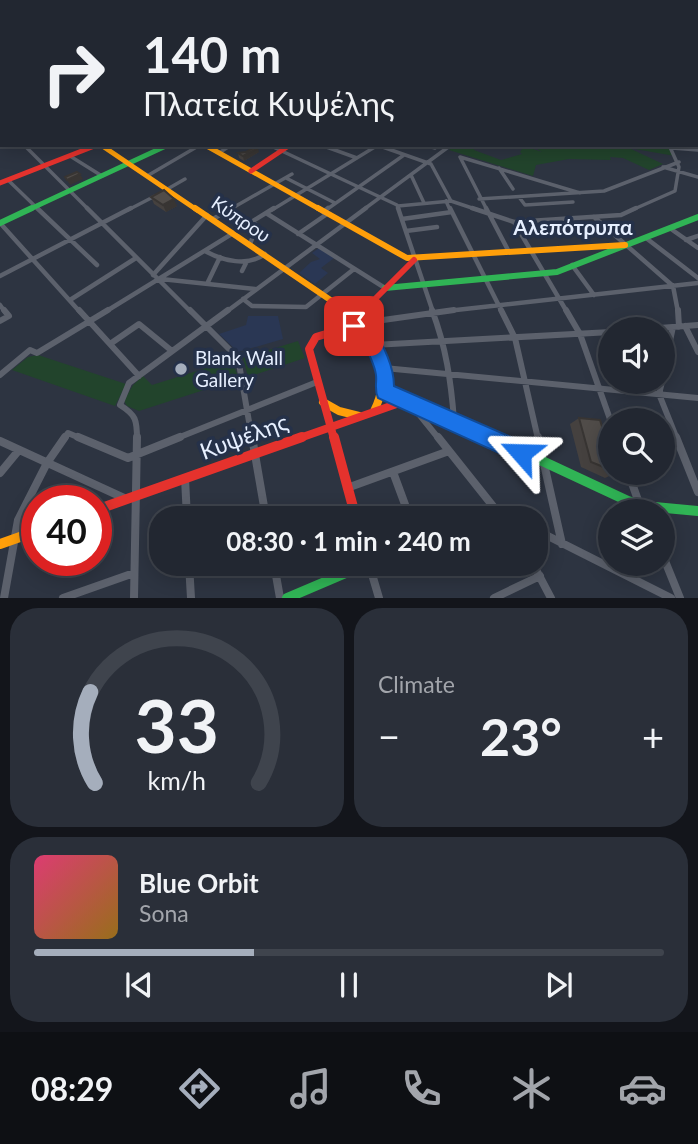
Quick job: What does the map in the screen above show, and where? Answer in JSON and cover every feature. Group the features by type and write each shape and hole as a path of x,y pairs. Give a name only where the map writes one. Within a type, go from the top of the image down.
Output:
{"street":[{"path":"26,147 238,358 264,506"},
{"path":"4,181 94,147"},
{"name":"Κύπρου","path":"102,147 234,233 362,323"},
{"path":"139,376 0,223 163,147"},
{"path":"147,176 199,147"},
{"path":"207,147 400,256 414,260 625,245"},
{"path":"219,153 228,147"},
{"path":"273,147 398,206 448,201 514,222 621,215 663,198 675,191 679,172 679,162 671,147"},
{"path":"251,171 287,147"},
{"path":"327,147 357,158"},
{"path":"3,372 21,355 89,321 155,277 205,251 375,147"},
{"path":"383,147 433,167 452,212 515,338 562,544"},
{"path":"134,598 130,498 137,421 134,414 120,405 129,383 449,147"},
{"path":"671,147 698,150"},
{"path":"298,234 335,203 404,155"},
{"path":"70,156 102,176"},
{"path":"509,252 479,199 461,156 580,193"},
{"path":"479,199 607,190 679,162"},
{"path":"663,167 698,177"},
{"path":"499,168 513,189"},
{"path":"155,277 210,217 292,174"},
{"path":"411,175 424,203"},
{"path":"286,178 335,203"},
{"path":"0,276 186,179"},
{"path":"4,181 36,207 97,265"},
{"path":"519,197 525,205 572,202"},
{"path":"398,206 414,260 444,342 454,420"},
{"path":"402,219 452,212"},
{"path":"266,213 385,288 393,289 557,272 697,218"},
{"path":"594,217 673,286 676,291 679,327 675,339"},
{"path":"250,244 257,226 253,221"},
{"path":"514,222 580,334 598,385"},
{"path":"406,231 437,227"},
{"path":"671,229 698,248"},
{"path":"686,240 698,236"},
{"path":"646,238 698,278"},
{"path":"582,247 590,258"},
{"path":"205,251 211,256 247,261 255,261 265,254"},
{"path":"207,284 220,257"},
{"path":"70,300 136,258"},
{"path":"345,328 414,260"},
{"path":"242,271 247,261"},
{"path":"572,265 594,295"},
{"path":"243,299 253,306 306,307 354,269"},
{"path":"155,277 256,289"},
{"path":"352,506 309,351 310,343 316,337 362,323 434,312 698,283"},
{"path":"0,304 9,316 0,321"},
{"path":"362,323 386,378 384,391 374,411"},
{"path":"110,344 139,324 172,351"},
{"path":"675,327 698,326"},
{"path":"679,327 698,352"},
{"path":"373,345 598,333"},
{"path":"383,368 598,388"},
{"path":"4,598 18,520 47,463 68,433 128,458 317,382"},
{"path":"384,391 454,420 625,499"},
{"path":"698,398 659,394 698,492"},
{"path":"407,401 493,506"},
{"name":"Κυψέλης","path":"112,504 407,401"},
{"path":"323,402 339,411 360,416"},
{"path":"0,441 130,498"},
{"path":"0,473 19,450"},
{"path":"347,488 449,451"},
{"path":"393,472 406,506"},
{"path":"185,478 186,506"},
{"path":"675,509 698,511"},
{"path":"548,536 671,598"},
{"path":"0,544 21,537"},
{"path":"63,598 134,573"},
{"path":"190,576 191,598"},
{"path":"276,576 281,598"},
{"path":"287,598 339,576"},
{"path":"372,576 379,598"},
{"path":"494,598 540,576 551,598"},
{"path":"671,576 680,598"}],"shaded area":[{"path":"319,248 334,258 321,268 328,273 315,284 299,273 311,262 320,259 312,253"},
{"path":"248,316 278,316 283,339 238,352 219,334 246,325"}],"green space":[{"path":"453,147 475,147 474,150 501,160 522,154 520,152 523,147 542,152 534,147 668,147 675,156 629,148 663,164 649,170 623,158 569,159 536,165 533,176 449,150"},
{"path":"298,341 305,358 248,377 243,358"},
{"path":"38,355 126,384 115,406 12,370 28,357"},
{"path":"232,360 238,377 235,380 139,411 127,406 124,401 133,385 143,376 152,385"}],"building":[{"path":"258,148 243,156 238,153"},
{"path":"77,172 80,174 67,180 65,177"},
{"path":"164,190 174,199 163,205 151,197"},
{"path":"579,418 598,420 598,465 591,462"}],"traffic: fast":[{"path":"0,223 164,147"},
{"path":"385,288 557,272 698,217"},
{"path":"384,391 454,420 628,501 644,506 698,511"},
{"path":"287,598 339,576"}],"traffic: slow":[{"path":"104,147 355,316 371,338 384,374 384,386 374,411"},
{"path":"209,147 407,258 625,245"},
{"path":"323,402 339,411 359,416"},
{"path":"0,544 21,537"}],"traffic: jam":[{"path":"0,183 92,147"},
{"path":"251,171 287,147"},
{"path":"345,328 414,260"},
{"path":"353,506 309,349 316,337 362,323"},
{"path":"112,504 405,401"}],"place":[{"name":"Blank Wall Gallery","path":"181,369"}],"district":[{"name":"Αλεπότρυπα","path":"573,228"}],"route":[{"path":"354,326 362,323 373,345 385,373 384,391 454,420 521,453"}]}
